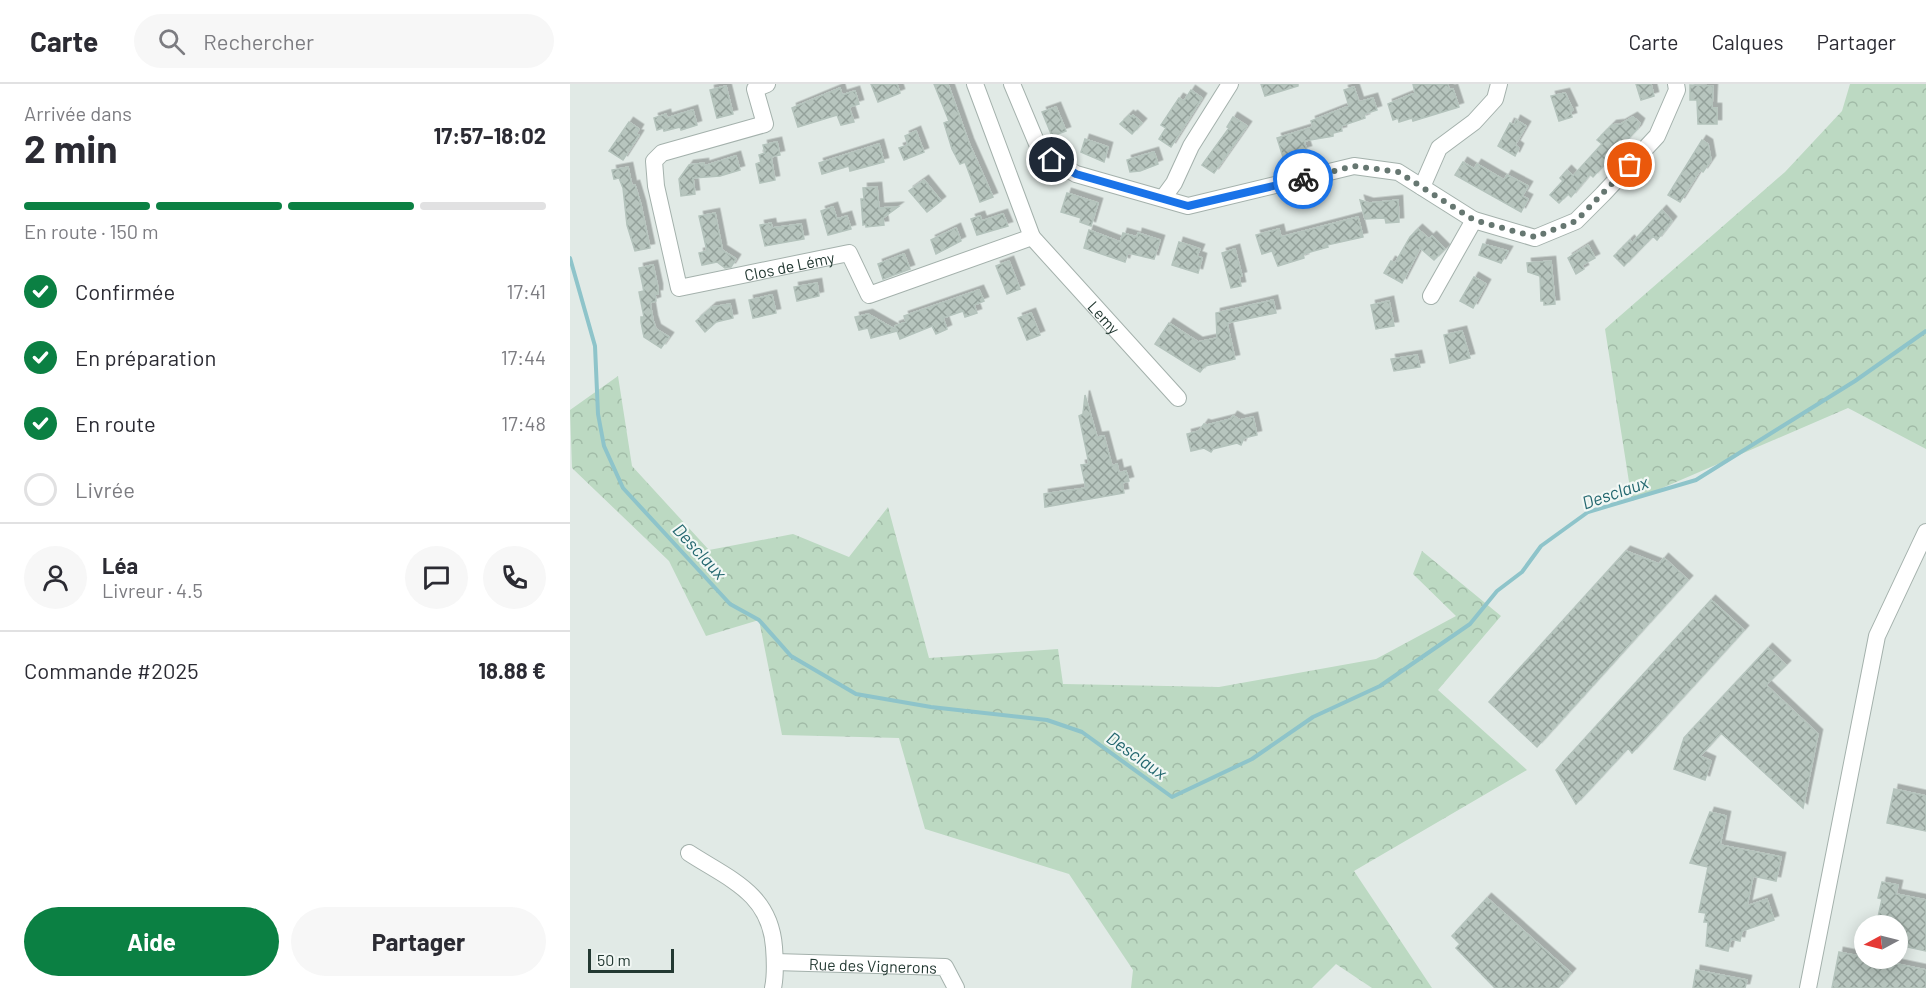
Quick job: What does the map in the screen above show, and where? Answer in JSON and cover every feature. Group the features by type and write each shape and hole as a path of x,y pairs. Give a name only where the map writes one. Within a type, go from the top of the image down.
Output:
{"street":[{"name":"Clos de Lémy","path":"767,84 755,89 765,124 662,153 654,161 656,186 679,288 849,253 869,295 1032,237"},
{"path":"975,84 1032,237"},
{"path":"1012,84 1038,146 1052,160 1076,174 1188,206 1354,166 1398,172 1474,220 1535,237 1576,221 1657,136 1677,90 1676,84"},
{"path":"1163,198 1174,183 1191,146 1230,84"},
{"path":"1422,187 1439,148 1474,122 1495,99 1499,84"},
{"path":"1431,296 1474,220"},
{"name":"Lemy","path":"1032,237 1178,398"},
{"path":"1808,988 1877,636 1926,532"},
{"path":"689,853 754,897 766,911 773,932 775,962 772,988"},
{"name":"Rue des Vignerons","path":"775,962 945,967 956,988"}],"green space":[{"path":"1850,84 1926,84 1926,449 1848,408 1632,501 1605,329 1785,172 1842,111"},
{"path":"618,376 632,466 709,550 793,534 849,557 888,507 929,658 1058,649 1063,684 1219,687 1376,659 1456,616 1413,574 1422,551 1501,616 1438,690 1527,770 1354,871 1432,988 1372,988 1336,964 1312,988 1131,988 1133,970 1069,874 925,829 899,738 782,735 759,620 706,636 669,561 572,468 570,410"}],"building":[{"path":"871,84 897,84 900,93 878,102"},
{"path":"934,84 948,84 969,143 993,197 980,202 965,162 960,164 952,149 944,123 949,121"},
{"path":"1261,84 1298,84 1298,86 1265,96"},
{"path":"1413,84 1448,84 1449,90 1453,89 1459,107 1413,121 1412,118 1399,122 1398,118 1393,120 1388,104 1415,93"},
{"path":"1636,84 1651,84 1654,96 1641,100"},
{"path":"1690,85 1713,86 1712,108 1717,108 1717,124 1698,124 1697,100 1690,100"},
{"path":"726,86 733,114 717,118 710,90"},
{"path":"1354,87 1359,102 1373,98 1377,110 1364,114 1365,118 1341,126 1342,131 1333,133 1333,136 1304,141 1307,150 1283,157 1277,138 1313,127 1311,121 1349,106 1344,90"},
{"path":"840,88 842,95 855,91 859,104 849,107 854,122 841,125 837,115 798,127 792,108"},
{"path":"1191,90 1202,98 1171,147 1159,139 1166,128 1161,125 1179,98 1184,101"},
{"path":"1565,93 1573,110 1570,111 1572,117 1559,121 1551,96"},
{"path":"1056,107 1066,131 1052,136 1042,112"},
{"path":"693,110 697,125 681,130 680,127 664,131 663,128 657,130 654,118 666,114 667,118"},
{"path":"1129,115 1131,117 1133,115 1142,123 1132,134 1120,124"},
{"path":"1233,117 1247,126 1214,173 1202,165 1229,128 1227,127"},
{"path":"1633,117 1640,123 1637,129 1593,177 1590,174 1571,197 1568,194 1559,203 1550,195 1563,181 1560,178 1567,170 1573,176 1602,144 1597,140 1612,125 1621,124"},
{"path":"1516,120 1526,126 1515,145 1519,148 1515,156 1498,146 1510,123 1514,125"},
{"path":"629,122 639,129 636,134 639,135 623,160 609,151"},
{"path":"916,131 924,152 904,160 899,148 908,145 905,136"},
{"path":"1085,139 1108,147 1104,162 1081,152"},
{"path":"1702,140 1708,144 1711,160 1703,172 1700,170 1680,202 1668,195"},
{"path":"777,142 780,155 771,157 775,180 760,183 756,164 761,162 759,155 765,153 763,145"},
{"path":"879,144 884,162 850,171 849,166 822,174 819,163"},
{"path":"1154,152 1158,164 1130,172 1127,160"},
{"path":"736,156 740,170 720,176 693,178 695,194 681,196 679,179 689,165 704,163 704,166"},
{"path":"1463,162 1474,169 1477,164 1504,180 1507,175 1528,186 1522,196 1528,199 1521,212 1455,175"},
{"path":"628,167 632,186 635,185 641,205 650,248 635,251 627,225 623,188 619,178 614,179 612,170"},
{"path":"924,180 941,201 927,212 909,191"},
{"path":"877,187 879,208 898,207 883,218 884,225 866,227 866,224 863,225 861,199 864,199 863,188"},
{"path":"1067,193 1098,203 1091,226 1080,222 1081,218 1061,212"},
{"path":"1360,200 1369,203 1398,200 1399,222 1386,223 1385,218 1365,219"},
{"path":"833,207 837,219 847,216 851,229 828,235 821,211"},
{"path":"1662,210 1672,221 1657,240 1653,236 1624,266 1614,256 1630,240 1632,243"},
{"path":"715,213 722,248 719,248 736,259 731,267 725,268 717,262 702,265 699,253 707,251 699,216"},
{"path":"1003,214 1008,226 977,235 971,219 980,216 982,221"},
{"path":"1358,217 1363,237 1327,245 1328,247 1303,254 1304,258 1278,266 1272,251 1262,254 1256,235 1279,229 1281,237"},
{"path":"771,223 772,228 801,224 804,239 765,246 760,225"},
{"path":"956,228 961,241 936,254 931,240"},
{"path":"1418,229 1429,239 1432,236 1445,249 1434,260 1420,248 1402,283 1384,273 1391,261 1395,263 1410,237"},
{"path":"1089,230 1120,242 1123,233 1137,237 1138,233 1160,240 1154,259 1128,253 1125,262 1084,248"},
{"path":"1179,242 1200,249 1197,256 1202,258 1198,273 1172,265"},
{"path":"1483,244 1508,251 1501,263 1479,255"},
{"path":"1588,245 1595,258 1582,265 1584,269 1576,274 1568,258"},
{"path":"1235,249 1242,276 1239,277 1241,286 1231,288 1222,253"},
{"path":"904,254 910,269 883,279 878,264"},
{"path":"1009,261 1020,289 1007,294 996,266"},
{"path":"1551,261 1555,304 1544,305 1544,301 1541,301 1540,276 1528,272 1527,263"},
{"path":"653,265 658,294 655,294 656,301 650,303 653,320 656,329 669,337 661,348 644,337 641,322 641,317 644,317 639,292 644,291 639,268"},
{"path":"1474,277 1486,284 1473,308 1460,301"},
{"path":"817,283 819,296 797,301 794,287"},
{"path":"979,290 984,301 974,305 977,313 965,317 963,311 943,318 947,329 936,334 932,326 900,339 897,331 871,338 868,328 859,330 855,317 868,314 896,330 895,326 906,322 904,316"},
{"path":"772,295 776,313 753,318 749,300"},
{"path":"1273,300 1276,313 1227,323 1235,359 1205,366 1200,372 1155,344 1169,323 1198,342 1217,338 1216,313"},
{"path":"1389,301 1394,326 1376,329 1371,305"},
{"path":"730,304 733,318 716,322 705,332 696,321 712,307"},
{"path":"1031,313 1040,335 1027,340 1018,318"},
{"path":"1462,331 1470,358 1450,363 1444,335"},
{"path":"1417,355 1420,367 1394,371 1391,359"},
{"path":"1085,395 1097,437 1104,436 1112,466 1117,464 1119,473 1126,471 1129,481 1122,483 1124,493 1045,507 1044,494 1086,488 1081,465 1089,464 1079,416 1083,414"},
{"path":"1233,416 1240,420 1253,417 1257,435 1244,438 1241,445 1237,443 1213,449 1211,452 1204,448 1191,451 1187,434 1199,431 1204,424 1231,419"},
{"path":"1626,551 1659,564 1664,558 1688,580 1537,747 1489,702"},
{"path":"1711,600 1744,630 1632,753 1628,748 1576,804 1556,770"},
{"path":"1768,648 1786,665 1766,685 1818,734 1803,808 1721,733 1700,756 1711,761 1705,780 1674,769 1684,738"},
{"path":"1894,789 1926,796 1926,831 1887,823"},
{"path":"1710,812 1726,816 1720,845 1781,857 1776,881 1753,876 1747,906 1767,899 1774,920 1742,931 1740,941 1731,939 1728,951 1706,946 1708,922 1704,922 1706,913 1699,912 1708,867 1690,863"},
{"path":"1882,882 1898,885 1896,894 1926,900 1926,951 1908,947 1908,915 1878,915 1882,899 1878,898"},
{"path":"1487,898 1571,973 1558,988 1495,988 1456,948 1460,944 1452,936"},
{"path":"1839,952 1854,955 1854,969 1908,969 1908,966 1926,970 1926,988 1832,988"},
{"path":"1696,970 1747,980 1745,988 1693,988"}],"waterway":[{"name":"Desclaux","path":"570,258 595,346 598,414 604,446 623,488 730,604 759,620 791,656 856,694 931,707 1047,720 1082,732 1172,797 1252,759 1313,717 1380,686 1470,624 1497,591 1522,572 1541,546 1588,512 1696,480 1855,381 1926,331"}],"way so far":[{"path":"1303,179 1354,166 1398,172 1474,220 1535,237 1576,221 1630,165"}],"route":[{"path":"1052,160 1076,174 1188,206 1303,179"}]}
